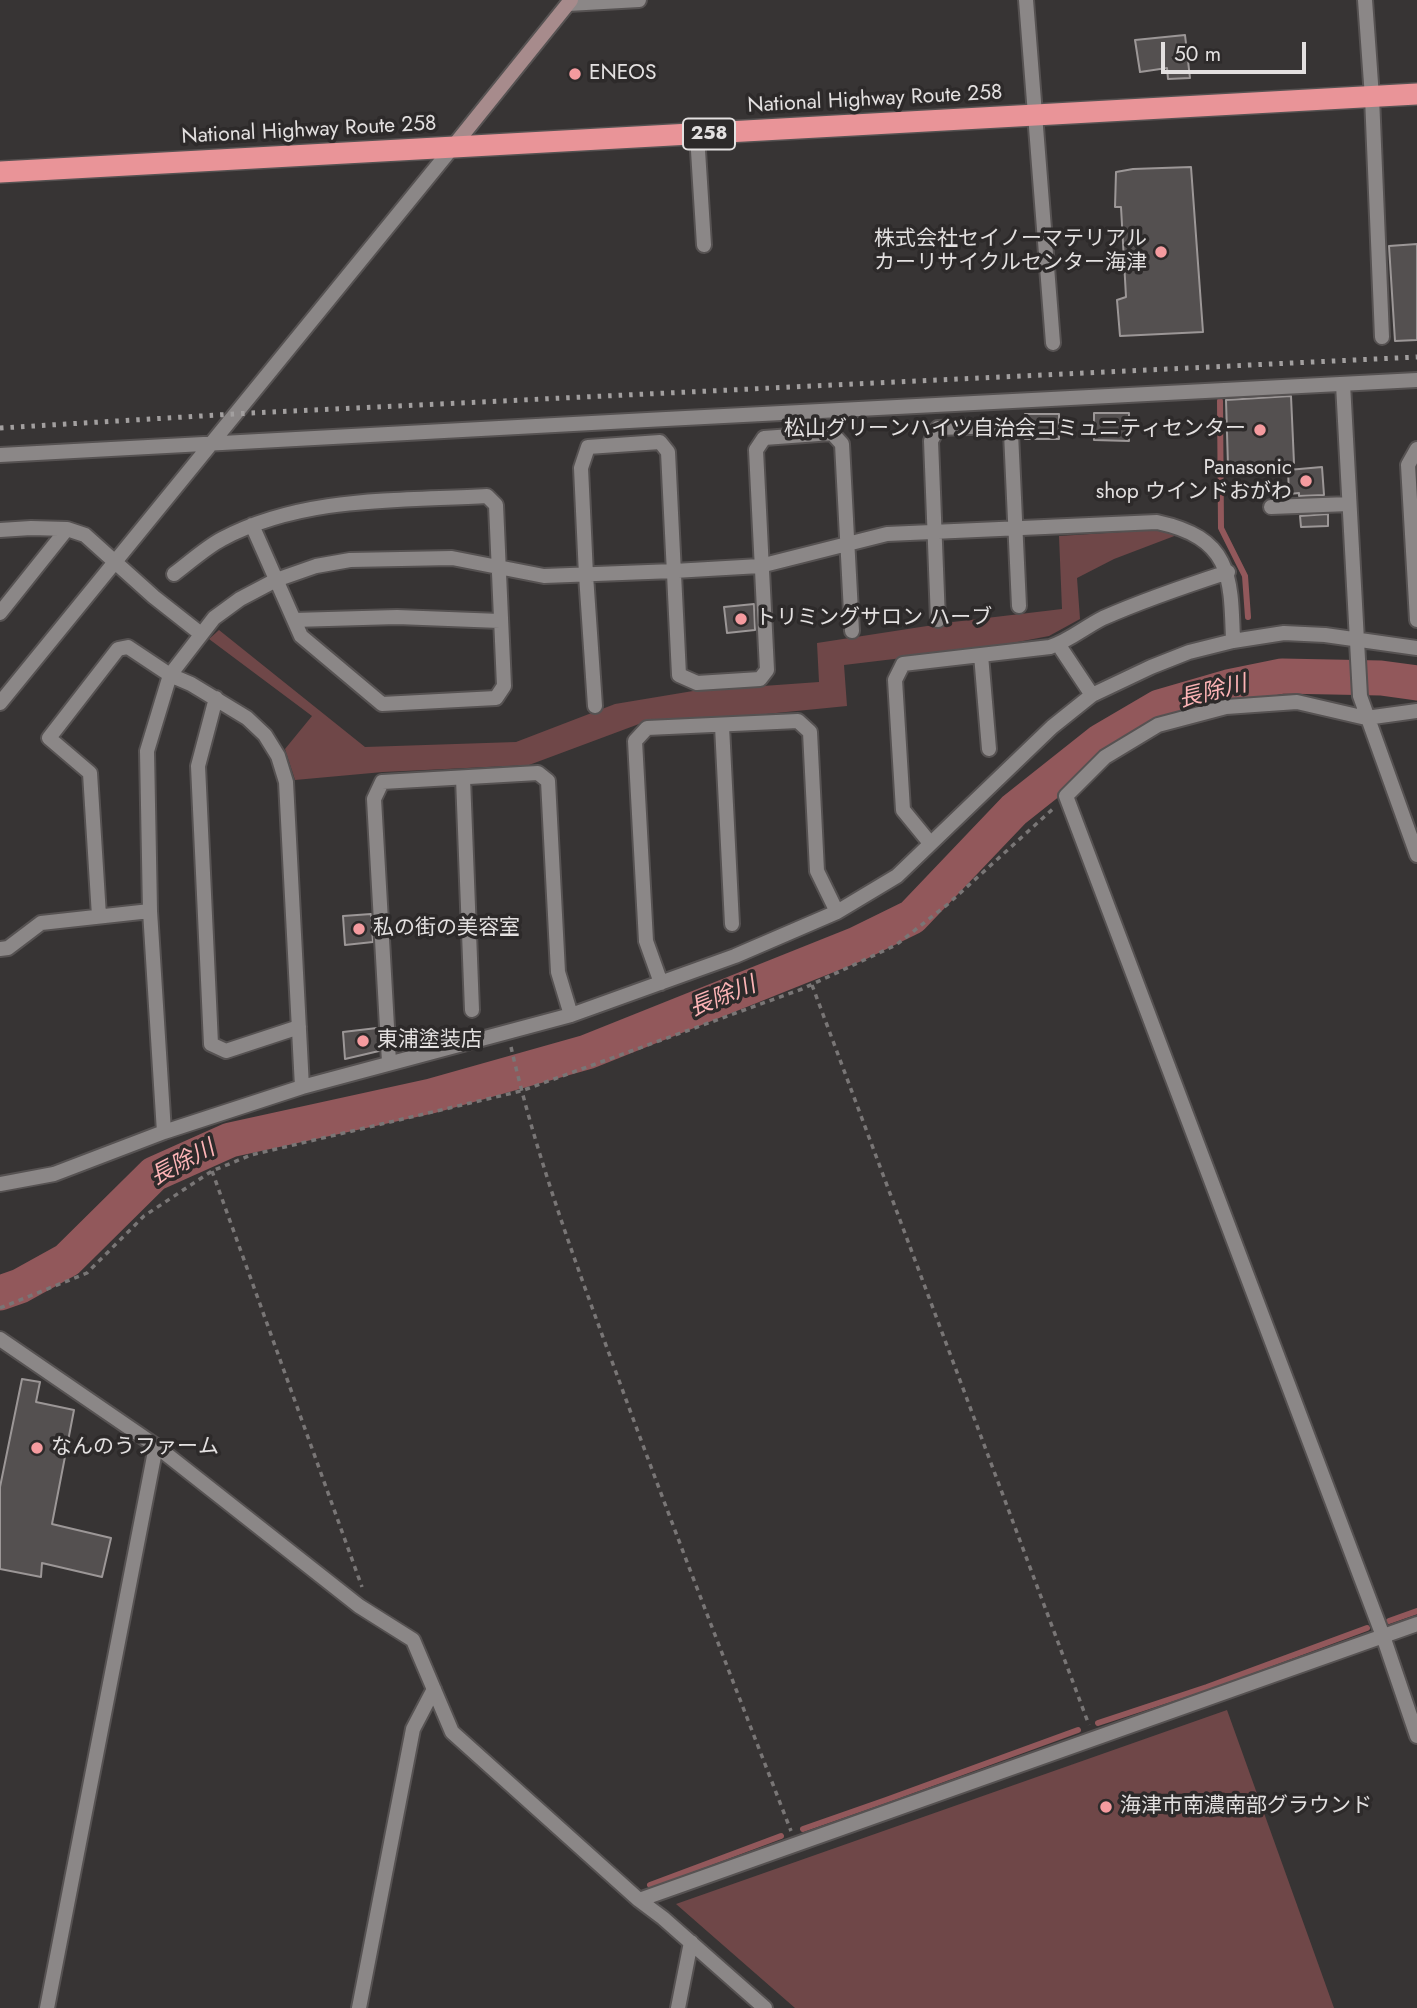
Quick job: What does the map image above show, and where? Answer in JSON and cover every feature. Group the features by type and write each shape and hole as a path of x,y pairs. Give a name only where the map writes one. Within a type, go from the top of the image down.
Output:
{"highway":[{"name":"National Highway Route 258","path":"0,172 1417,94"}],"street":[{"path":"0,703 569,2 639,0"},
{"path":"1026,0 1053,343"},
{"path":"1365,0 1372,97 1382,337"},
{"path":"696,135 705,245"},
{"path":"0,455 1417,380"},
{"path":"1343,384 1360,696 1417,855"},
{"path":"938,620 931,441 938,428 1002,426 1011,433 1019,606"},
{"path":"596,706 581,468 588,447 660,442 668,452 679,675 696,683 760,680 767,670 756,450 764,438 832,433 842,444 852,631"},
{"path":"1417,449 1408,465 1417,620"},
{"path":"174,574 219,540 252,525 293,511 342,503 487,496 496,505 504,686 496,698 382,704 301,636 252,525"},
{"path":"1271,507 1349,504"},
{"path":"164,1132 150,911 147,751 170,676 201,634 214,618 276,580 316,566 350,561 452,558 544,576 760,566 887,534 1157,522 1181,527 1202,538 1218,554 1228,572 1233,641"},
{"path":"0,613 67,529"},
{"path":"0,530 67,529 85,536 201,634"},
{"path":"930,843 903,810 895,680 903,664 1058,644 1099,620 1145,600 1228,572"},
{"path":"294,620 397,617 500,621"},
{"path":"0,1184 54,1174 164,1132 302,1087 571,1015 735,956 837,912 897,876 1052,727 1093,695 1189,652 1283,633 1325,635 1417,648"},
{"path":"1058,644 1093,695"},
{"path":"99,916 90,773 49,738 118,649 128,647 170,676 191,684 247,718 265,735 278,756 286,782 302,1087"},
{"path":"981,655 989,749"},
{"path":"216,698 198,766 211,1044 226,1051 299,1027"},
{"path":"1417,711 1366,718 1297,702 1226,707 1158,725 1105,757 1066,796 1382,1636 1417,1736"},
{"path":"661,983 646,940 635,741 647,728 799,721 810,732 817,871 837,912"},
{"path":"722,726 732,924"},
{"path":"388,1062 374,799 382,782 538,774 548,781 558,972 571,1015"},
{"path":"463,778 472,1010"},
{"path":"0,949 8,948 41,923 150,911"},
{"path":"0,1339 156,1446 372,1614 413,1640 453,1732 639,1900 765,2008"},
{"path":"47,2008 156,1446"},
{"path":"639,1900 797,1846 1417,1623"},
{"path":"359,2008 413,1729 434,1689"},
{"path":"678,2008 691,1942"}],"path":[{"path":"0,1308 87,1273 144,1216 212,1171 251,1155 521,1090 812,985 896,945 948,904 1066,796"},
{"path":"812,985 1094,1740"},
{"path":"509,1041 555,1207 679,1546 797,1846"},
{"path":"212,1171 372,1614"}],"shaded area":[{"path":"1154,530 1177,535 1114,559 1077,578 1080,619 1049,636 986,648 844,665 847,706 675,723 639,724 529,765 383,772 295,780 285,749 312,716 209,639 219,630 365,747 516,742 615,704 693,691 819,682 817,643 953,622 1062,609 1059,536"},
{"name":"海津市南濃南部グラウンド","path":"1227,1710 1334,2008 795,2008 676,1904"}],"building":[{"path":"1185,35 1190,78 1168,79 1167,68 1140,72 1135,40"},
{"name":"株式会社セイノーマテリアル カーリサイクルセンター海津","path":"1191,167 1203,332 1120,336 1117,300 1126,297 1121,207 1115,207 1116,172"},
{"path":"1417,244 1417,340 1395,341 1389,246"},
{"name":"松山グリーンハイツ自治会コミュニティセンター","path":"1291,396 1294,463 1228,466 1226,400"},
{"path":"1094,413 1129,413 1129,441 1094,440"},
{"path":"1025,414 1059,414 1059,439 1025,439"},
{"name":"Panasonic shop ウインドおがわ","path":"1322,467 1324,495 1289,494 1288,470"},
{"path":"1328,514 1328,526 1301,527 1300,516"},
{"name":"トリミングサロン ハーブ","path":"754,604 755,630 727,633 724,607"},
{"name":"私の街の美容室","path":"371,914 373,942 345,945 343,916"},
{"name":"東浦塗装店","path":"377,1028 379,1051 345,1059 343,1032"},
{"name":"なんのうファーム","path":"22,1379 40,1382 36,1402 74,1410 52,1524 111,1538 102,1577 42,1563 41,1577 0,1569 0,1487"}],"waterway":[{"path":"1220,401 1221,528 1245,576 1248,617"},
{"path":"1251,669 1251,682"},
{"name":"長除川","path":"0,1293 20,1286 67,1260 154,1174 230,1140 431,1096 587,1052 857,944 912,917 1014,810 1101,741 1159,707 1228,687 1282,676 1381,678 1417,683"},
{"path":"1389,1621 1417,1611"},
{"path":"1098,1723 1207,1687 1367,1628"},
{"path":"803,1829 1078,1730"},
{"path":"650,1885 781,1836"}],"railway":[{"path":"0,428 251,413 1417,357"}],"place":[{"name":"ENEOS","path":"575,74"},
{"name":"株式会社セイノーマテリアル カーリサイクルセンター海津","path":"1161,252"},
{"name":"松山グリーンハイツ自治会コミュニティセンター","path":"1260,430"},
{"name":"Panasonic shop ウインドおがわ","path":"1306,481"},
{"name":"トリミングサロン ハーブ","path":"741,619"},
{"name":"私の街の美容室","path":"359,929"},
{"name":"東浦塗装店","path":"363,1041"},
{"name":"なんのうファーム","path":"37,1448"},
{"name":"海津市南濃南部グラウンド","path":"1106,1807"}]}
